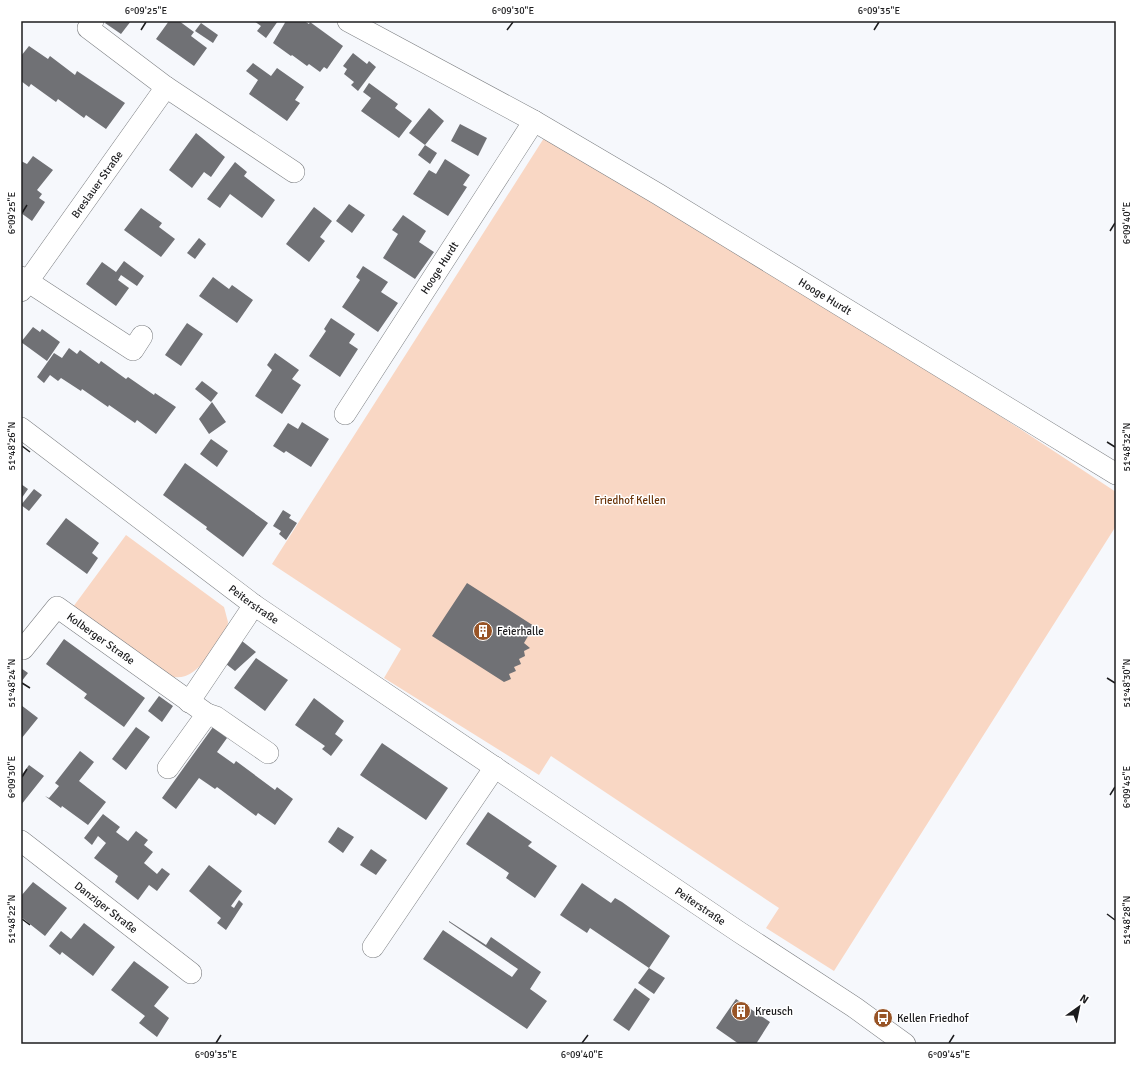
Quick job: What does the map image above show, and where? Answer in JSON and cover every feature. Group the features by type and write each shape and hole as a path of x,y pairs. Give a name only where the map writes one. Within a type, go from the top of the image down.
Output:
{"street":[{"path":"93,21 88,28 166,87 294,172"},
{"name":"Hooge Hurdt","path":"348,21 534,121 678,206 1116,474"},
{"name":"Breslauer Straße","path":"142,336 133,350 23,283 166,87"},
{"name":"Hooge Hurdt","path":"345,414 534,121"},
{"name":"Peiterstraße","path":"21,428 254,605 739,932 854,1007 905,1044"},
{"path":"189,702 254,605"},
{"name":"Kolberger Straße","path":"23,649 57,607 189,702 207,714 216,717 268,753"},
{"path":"168,768 207,714"},
{"path":"373,947 495,767"},
{"name":"Danziger Straße","path":"21,841 191,973"}],"green space":[{"name":"Friedhof Kellen","path":"544,138 915,360 1116,492 1116,526 834,971 766,928 779,908 551,756 539,775 384,678 401,649 272,564"},
{"path":"126,535 224,607 228,622 227,628 210,654 196,670 188,675 179,677 169,676 73,607"}],"building":[{"path":"107,21 131,21 121,34 105,23"},
{"path":"169,21 179,21 194,32 191,36 207,48 194,66 156,39"},
{"path":"254,21 278,21 266,38 257,31 261,26"},
{"path":"286,21 304,21 309,24 310,22 343,46 327,69 324,67 320,72 309,64 307,66 273,43"},
{"path":"201,23 218,35 213,43 195,31"},
{"path":"29,46 48,59 50,56 75,75 77,71 125,103 106,129 86,115 84,118 58,99 56,102 31,84 29,87 21,81 21,56"},
{"path":"353,53 367,64 369,61 376,67 358,91 351,85 354,82 344,74 347,69 343,66"},
{"path":"253,63 271,76 277,68 304,87 295,100 300,103 287,121 249,94 258,80 246,71"},
{"path":"369,83 398,104 395,108 412,121 399,138 361,111 371,98 363,92"},
{"path":"429,108 444,121 425,145 409,133"},
{"path":"460,124 487,138 478,156 451,141"},
{"path":"196,133 225,157 211,177 204,172 192,188 169,170"},
{"path":"425,145 437,153 430,164 418,155"},
{"path":"33,156 53,170 37,190 42,194 39,198 45,202 32,221 21,213 21,161 27,164"},
{"path":"445,159 470,175 463,185 467,187 448,216 413,194 429,170 436,174"},
{"path":"235,162 247,172 244,176 275,200 262,218 230,194 220,208 207,199"},
{"path":"349,204 365,215 352,233 336,221"},
{"path":"314,207 332,221 320,237 325,241 309,262 286,244"},
{"path":"141,208 162,223 159,227 175,239 161,257 124,230"},
{"path":"403,215 426,231 419,242 434,252 415,279 383,258 398,234 392,230"},
{"path":"199,238 206,244 195,259 187,253"},
{"path":"124,261 144,276 137,286 121,275 118,280 129,288 116,306 86,284 102,262 116,272"},
{"path":"363,266 388,282 381,292 398,303 378,332 342,307 360,280 356,277"},
{"path":"213,277 229,289 232,285 253,300 237,323 199,296"},
{"path":"331,318 355,334 349,343 358,349 340,377 309,356 326,331 324,329"},
{"path":"187,323 203,334 181,366 165,355"},
{"path":"33,327 40,332 42,329 60,342 47,361 21,342"},
{"path":"69,348 77,354 80,350 99,364 101,361 126,379 128,377 154,395 155,393 176,407 156,434 137,420 135,423 109,405 108,407 82,389 81,391 61,378 58,381 50,375 44,383 37,377 54,353 62,358"},
{"path":"275,353 299,370 292,379 301,385 282,414 255,396 272,370 267,365"},
{"path":"202,381 218,393 211,402 195,389"},
{"path":"212,402 226,422 209,434 199,419"},
{"path":"302,422 329,439 311,467 286,451 284,453 273,446 288,423 298,429"},
{"path":"211,439 228,451 217,467 200,454"},
{"path":"185,463 268,523 243,557 206,529 207,527 163,495"},
{"path":"21,484 28,489 21,499"},
{"path":"34,489 42,495 29,511 21,505"},
{"path":"283,510 291,515 289,518 297,523 286,540 279,534 281,531 273,526"},
{"path":"66,518 99,543 92,553 98,558 87,574 46,544"},
{"name":"Feierhalle","path":"467,583 534,626 524,643 530,648 524,651 525,656 519,659 521,664 514,667 516,671 509,674 511,679 504,682 432,636"},
{"path":"64,639 145,698 124,727 84,698 87,694 46,664"},
{"path":"242,641 256,652 235,671 226,664"},
{"path":"256,658 288,680 265,711 234,688"},
{"path":"21,668 28,673 21,682"},
{"path":"159,696 173,706 162,722 148,711"},
{"path":"314,698 344,721 335,734 343,740 331,756 322,749 325,746 295,725"},
{"path":"21,705 38,718 21,739"},
{"path":"136,727 150,737 126,770 112,759"},
{"path":"213,727 227,738 217,752 234,764 236,761 275,790 277,787 293,799 275,825 258,813 256,816 217,787 215,789 199,778 176,809 162,798"},
{"path":"382,743 448,788 426,820 360,775"},
{"path":"80,751 94,762 79,781 106,802 88,825 62,806 61,808 45,796 49,798 59,786 55,783"},
{"path":"29,765 44,776 21,805 21,776"},
{"path":"488,812 532,842 528,846 557,866 535,898 506,878 509,873 466,844"},
{"path":"103,814 120,827 116,832 128,841 136,831 148,840 144,845 153,852 144,863 157,874 162,868 170,874 157,891 149,885 138,900 115,882 118,876 94,858 106,843 98,836 92,845 84,838"},
{"path":"338,827 354,837 343,853 328,842"},
{"path":"371,849 387,860 376,875 360,865"},
{"path":"209,865 242,891 231,906 234,908 239,900 243,904 226,930 217,923 221,918 189,891"},
{"path":"33,882 67,908 45,936 21,917 21,896"},
{"path":"582,883 611,903 615,898 622,902 670,936 649,968 590,928 587,933 560,915"},
{"path":"449,921 486,945 491,937 541,972 530,989 547,1001 527,1029 423,959 443,930 512,977 518,969"},
{"path":"84,923 115,947 93,976 62,952 60,955 49,946 61,931 71,939"},
{"path":"134,961 169,987 154,1006 169,1018 157,1037 139,1023 145,1016 111,990"},
{"path":"649,968 665,978 654,994 638,983"},
{"path":"635,988 650,999 629,1031 613,1020"},
{"name":"Kreusch","path":"736,999 770,1022 756,1044 739,1044 716,1028"}],"place":[{"name":"Feierhalle","path":"483,631"},
{"name":"Kreusch","path":"741,1011"},
{"name":"Kellen Friedhof","path":"883,1018"}]}
